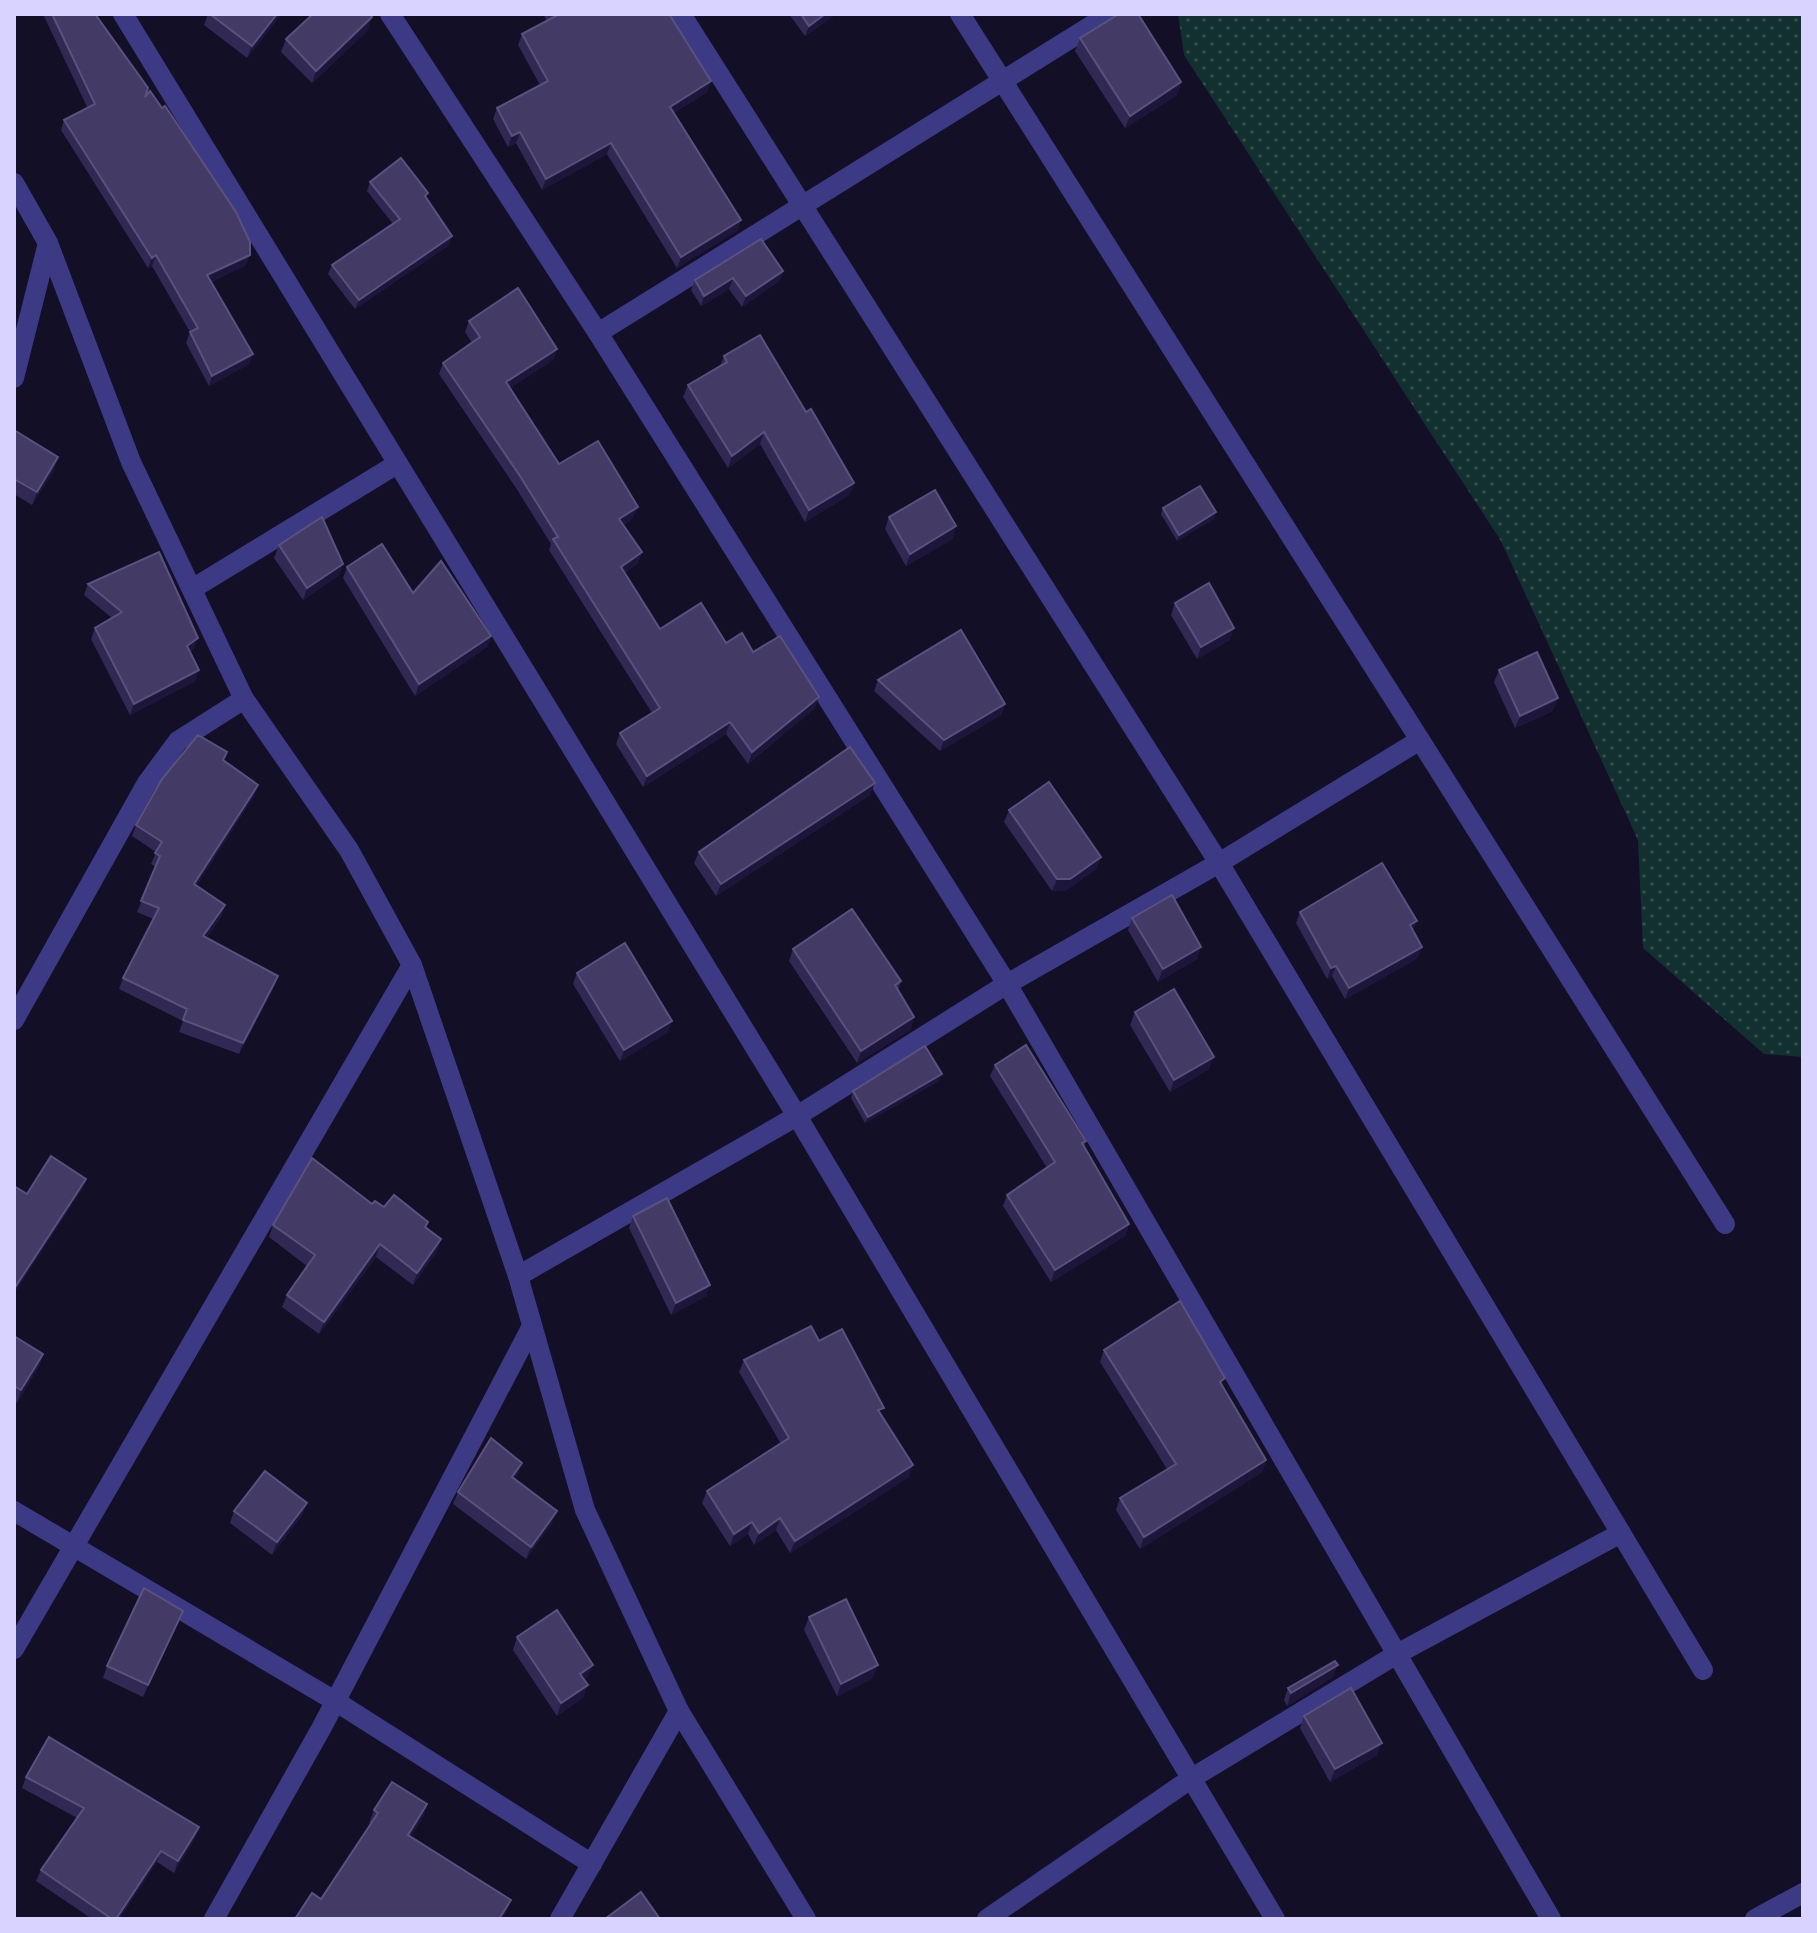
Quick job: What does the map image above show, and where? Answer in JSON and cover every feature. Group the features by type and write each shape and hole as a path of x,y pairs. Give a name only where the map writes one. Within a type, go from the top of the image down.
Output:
{"street":[{"path":"123,14 797,1116 1275,1919"},
{"path":"390,14 598,333 1007,984 1551,1919"},
{"path":"681,14 1219,863 1703,1670"},
{"path":"960,14 1725,1224"},
{"path":"598,333 1110,14"},
{"path":"14,183 48,243 131,462 244,699 349,850 412,965 518,1276 585,1510 679,1711 806,1919"},
{"path":"14,378 48,243"},
{"path":"192,589 397,464"},
{"path":"14,1020 147,783 178,741 244,699"},
{"path":"518,1276 797,1116 1007,984 1219,863 1420,740"},
{"path":"14,1649 412,965"},
{"path":"214,1919 335,1701 532,1326"},
{"path":"14,1511 75,1544 335,1701 592,1864"},
{"path":"987,1919 1192,1778 1397,1654 1621,1533"},
{"path":"560,1919 679,1711"},
{"path":"1755,1919 1803,1893"}],"green space":[{"path":"1178,14 1803,14 1803,1057 1764,1054 1643,948 1638,840 1501,541 1184,55"}],"building":[{"path":"52,14 95,14 148,88 145,97 150,91 162,108 165,106 236,212 250,242 250,255 207,275 253,354 212,376 190,332 198,328 156,255 152,258 64,120 95,104"},
{"path":"210,14 277,14 252,46"},
{"path":"313,14 369,14 372,17 316,71 286,39"},
{"path":"554,14 669,14 711,81 670,107 741,220 681,257 611,143 546,179 520,132 512,136 497,108 548,81 522,34 556,16"},
{"path":"801,14 825,14 809,26"},
{"path":"1119,14 1138,14 1181,82 1130,116 1080,38"},
{"path":"401,158 428,193 425,196 452,236 359,300 332,265 400,219 370,182"},
{"path":"761,239 783,271 746,296 733,278 704,296 695,280"},
{"path":"518,288 557,349 506,382 559,464 598,441 638,507 619,519 642,552 621,567 660,629 701,603 726,643 742,633 753,652 780,636 819,697 752,752 730,722 647,776 620,733 660,708 553,539 558,537 520,476 443,363 480,337 469,321"},
{"path":"760,335 806,412 811,409 854,483 809,510 764,432 732,456 688,385 727,362 724,356"},
{"path":"14,430 58,457 37,492 14,479"},
{"path":"1200,486 1216,512 1179,535 1163,508"},
{"path":"935,490 956,526 910,554 889,517"},
{"path":"322,517 343,564 307,588 279,545"},
{"path":"382,544 413,593 441,561 491,636 419,684 347,567"},
{"path":"159,552 198,638 187,646 199,670 134,704 95,628 122,612 88,584"},
{"path":"1209,583 1234,628 1201,647 1175,603"},
{"path":"961,630 1005,704 944,740 878,680"},
{"path":"1537,652 1558,698 1520,716 1499,670"},
{"path":"198,735 227,752 223,760 258,785 194,884 225,905 203,936 278,976 243,1043 183,1020 187,1009 123,978 159,908 141,901 160,856 155,853 162,842 136,825 162,779"},
{"path":"850,747 875,783 721,884 699,852"},
{"path":"1049,782 1101,857 1070,879 1057,879 1009,810"},
{"path":"1382,863 1417,921 1410,925 1422,947 1349,988 1336,966 1331,968 1300,912"},
{"path":"1172,895 1201,947 1163,969 1132,918"},
{"path":"852,909 901,981 895,985 914,1017 861,1051 793,949"},
{"path":"625,943 672,1021 624,1050 577,973"},
{"path":"1174,989 1214,1057 1174,1080 1135,1012"},
{"path":"1026,1045 1086,1141 1082,1143 1129,1224 1055,1270 1007,1195 1055,1162 995,1065"},
{"path":"925,1046 942,1074 868,1117 853,1091"},
{"path":"51,1156 86,1179 14,1289 14,1186 27,1194"},
{"path":"312,1158 372,1204 375,1201 384,1207 394,1195 428,1222 425,1227 441,1239 417,1273 380,1244 324,1322 287,1295 315,1255 273,1225"},
{"path":"667,1198 710,1285 676,1303 633,1216"},
{"path":"1180,1301 1225,1378 1220,1382 1266,1460 1144,1537 1120,1498 1176,1464 1104,1350"},
{"path":"811,1326 819,1341 842,1329 884,1408 878,1410 913,1465 795,1541 780,1518 759,1533 752,1522 734,1534 707,1491 789,1438 744,1360"},
{"path":"14,1336 43,1354 21,1390 14,1386"},
{"path":"491,1438 522,1463 512,1477 557,1511 531,1547 458,1492"},
{"path":"265,1471 307,1503 277,1542 234,1511"},
{"path":"144,1588 183,1611 148,1685 107,1666"},
{"path":"846,1599 878,1665 841,1684 809,1617"},
{"path":"557,1610 593,1665 580,1674 588,1685 561,1703 517,1637"},
{"path":"1335,1661 1338,1665 1291,1693 1288,1688"},
{"path":"1351,1688 1382,1743 1335,1769 1304,1716"},
{"path":"49,1737 199,1827 178,1861 161,1851 116,1919 41,1870 84,1808 26,1777"},
{"path":"392,1782 427,1804 408,1835 511,1900 499,1919 295,1919 312,1893 321,1899 378,1813 374,1810"},
{"path":"641,1892 660,1919 605,1919"}]}
